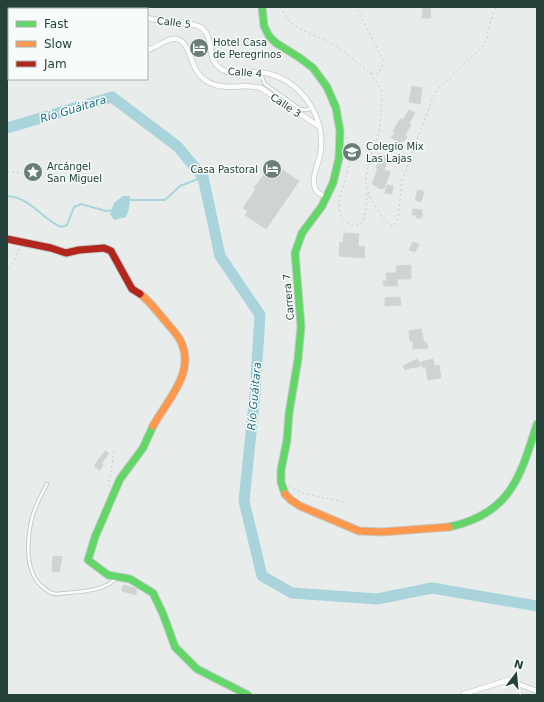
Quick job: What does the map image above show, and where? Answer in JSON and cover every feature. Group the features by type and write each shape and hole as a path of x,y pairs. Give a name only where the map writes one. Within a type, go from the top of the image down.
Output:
{"street":[{"name":"Carrera 7","path":"262,7 266,30 269,36 274,41 306,62 325,83 337,111 340,142 338,162 327,197 301,233 297,242 295,260 301,326 300,342 280,480"},
{"name":"Calle 5","path":"148,18 156,21 190,24 201,28 209,39 213,60 216,66"},
{"name":"Calle 3","path":"148,50 172,39 177,39 184,44 196,69 205,80 219,86 251,86 261,88 320,127"},
{"name":"Calle 4","path":"216,66 226,72 260,72 273,75 290,85 306,99 312,108 320,127"},
{"path":"320,127 322,140 314,188 317,192 327,197"},
{"path":"7,239 51,248 66,254 79,250 104,248 111,251 132,289 148,300 180,339 184,349 185,360 184,372 180,383 153,425 143,448 120,480 95,537 88,560 108,575 130,579 153,593 163,614 175,647 197,669 248,695"},
{"path":"280,480 282,490 288,498 298,504 360,531 384,533 452,527 477,519 490,512 510,492 517,481 537,424"},
{"path":"464,695 508,680 537,691"}],"lane":[{"path":"260,72 265,84 300,109 306,110 312,108"},
{"path":"47,484 38,501 32,518 29,547 31,570 40,586 52,594 57,594 110,585 118,577"}],"path":[{"path":"280,7 289,21 300,29 337,46 370,74 382,91 379,132 366,182 368,193 366,211 363,222 355,226 348,224 343,220 338,198 350,166 351,143 347,137"},
{"path":"356,7 383,60 381,70 377,74 370,74"},
{"path":"368,193 381,215 391,226 394,226 398,218 402,180 437,90 483,46 488,38 488,29 496,7"},
{"path":"7,172 32,174"},
{"path":"7,273 17,255 20,241"},
{"path":"109,487 114,450"},
{"path":"280,480 302,493 344,502"}],"water":[{"path":"123,196 130,196 129,209 126,217 114,220 110,214 114,203"}],"building":[{"path":"423,7 430,7 431,18 422,18"},
{"path":"412,86 422,88 420,104 409,102"},
{"path":"409,110 415,113 409,123 411,125 405,135 407,137 400,145 391,137 395,133 393,131 400,119 403,120"},
{"path":"379,154 388,157 384,170 390,172 384,189 378,188 372,184 378,168 376,168 379,161"},
{"path":"272,163 299,181 266,229 245,215 248,211 243,208 256,189 254,188"},
{"path":"387,185 393,186 392,194 385,193"},
{"path":"418,190 424,192 421,202 415,200"},
{"path":"413,209 422,210 422,218 416,218 416,215 412,215"},
{"path":"344,233 359,234 358,246 365,247 364,258 339,256 340,242 343,243"},
{"path":"413,242 419,244 415,252 409,250"},
{"path":"411,265 411,279 397,279 398,286 384,286 383,281 387,281 386,273 397,273 396,266"},
{"path":"400,297 401,305 385,306 385,298"},
{"path":"421,329 424,342 426,342 428,348 413,349 413,341 410,341 409,331"},
{"path":"417,359 422,365 405,370 403,366"},
{"path":"433,359 434,366 439,365 441,378 428,380 426,367 423,368 421,362"},
{"path":"105,451 109,453 101,464 103,465 100,470 94,466"},
{"path":"53,556 62,557 59,572 52,571"},
{"path":"124,585 137,589 136,595 122,591 122,587"}],"waterway":[{"name":"Río Guáitara","path":"7,128 112,97 177,146 203,177 220,256 260,315 255,394 244,501 262,576 292,593 377,599 432,588 537,606"},
{"path":"128,200 165,200 180,186 203,177"},
{"path":"7,196 23,200 30,204 47,219 61,227 67,225 74,207 81,204 106,211 114,210"}],"traffic: fast":[{"path":"262,7 264,26 269,36 276,43 313,68 327,87 336,108 340,131 339,158 333,183 322,206 302,233 295,253 301,326 298,359 289,413 287,440 281,470 281,482 285,494"},
{"path":"449,527 470,521 486,513 499,503 510,491 525,461 537,424"},
{"path":"153,426 143,448 120,479 95,537 88,560 108,575 130,579 153,593 163,614 175,647 197,669 248,695"}],"traffic: slow":[{"path":"140,294 151,304 176,333 184,352 185,363 183,374 172,396 153,426"},
{"path":"285,494 300,506 359,531 382,532 449,527"}],"traffic: jam":[{"path":"7,239 51,248 66,253 79,250 104,248 111,251 132,289 140,294"}],"place":[{"name":"Hotel Casa de Peregrinos","path":"199,48"},
{"name":"Colegio Mix Las Lajas","path":"352,152"},
{"name":"Casa Pastoral","path":"272,169"},
{"name":"Arcángel San Miguel","path":"33,172"}]}
